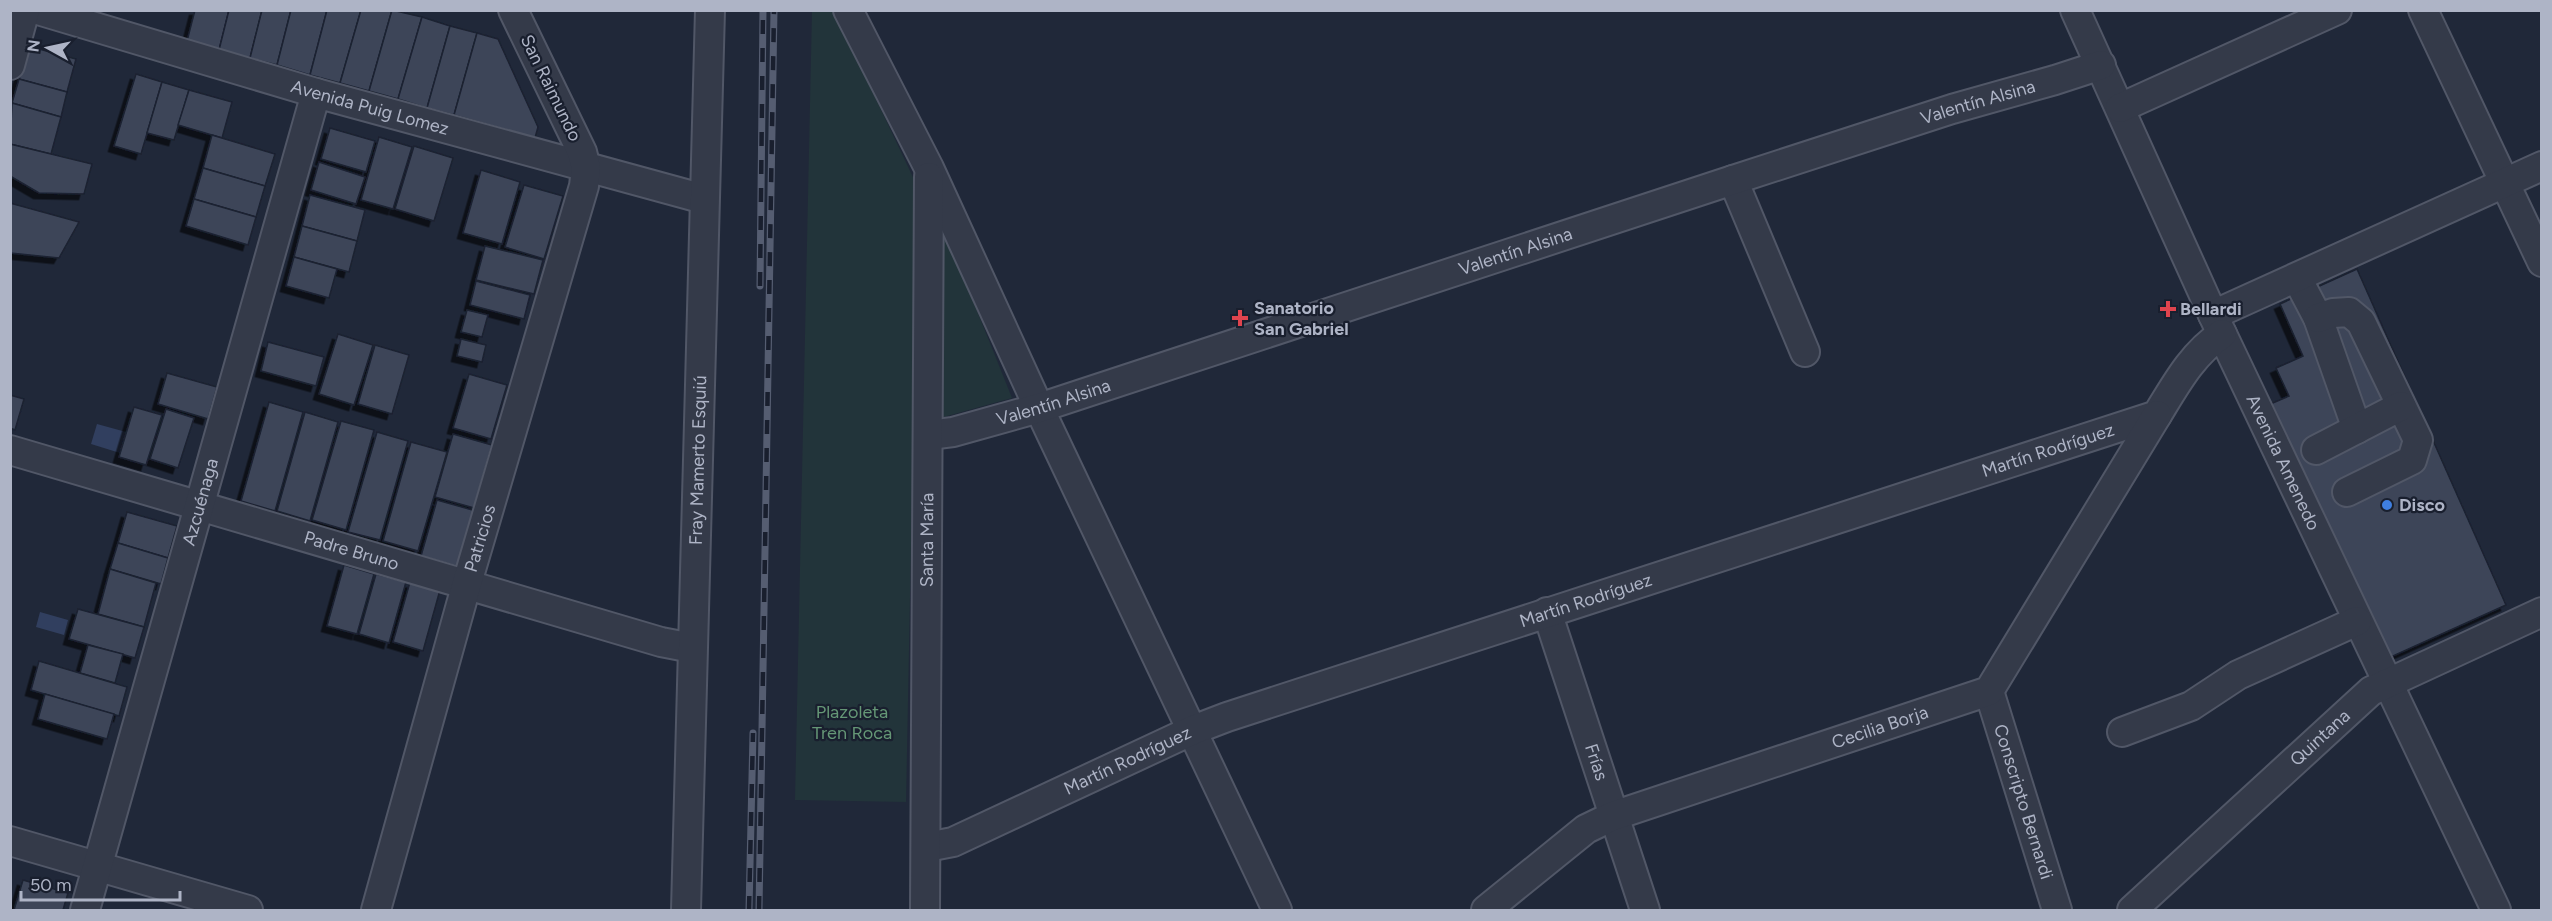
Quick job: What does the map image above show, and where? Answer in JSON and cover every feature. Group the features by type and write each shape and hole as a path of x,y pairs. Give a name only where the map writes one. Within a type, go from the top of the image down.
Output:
{"street":[{"path":"10,65 25,10"},
{"name":"Avenida Puig Lomez","path":"38,10 316,93 704,199"},
{"path":"86,24 111,10"},
{"name":"San Raimundo","path":"513,10 582,152 586,168"},
{"name":"Fray Mamerto Esquiú","path":"686,910 710,10"},
{"path":"848,10 929,168 1039,408 1277,910"},
{"name":"Avenida Amenedo","path":"2075,10 2217,324 2496,910"},
{"path":"2120,108 2337,10"},
{"path":"2423,10 2541,262"},
{"name":"Valentín Alsina","path":"929,435 953,432 1039,408 1952,109 2101,65"},
{"name":"Azcuénaga","path":"85,910 316,93"},
{"path":"1989,691 2157,414 2194,357 2206,345 2217,324 2297,278 2541,166"},
{"name":"Patricios","path":"376,910 467,583 584,186 586,168"},
{"name":"Santa María","path":"926,910 929,168"},
{"path":"1733,180 1805,351"},
{"path":"2297,278 2318,318 2357,429"},
{"path":"2318,318 2332,313 2349,312 2361,322 2418,440 2412,460 2347,492"},
{"path":"2316,450 2401,406"},
{"name":"Martín Rodríguez","path":"927,847 953,842 1193,730 1547,612 2157,414"},
{"name":"Padre Bruno","path":"10,450 661,642 692,648"},
{"name":"Frías","path":"1547,612 1645,910"},
{"name":"Quintana","path":"2132,910 2371,691 2388,681 2541,612"},
{"path":"2122,732 2191,706 2238,675 2357,621"},
{"name":"Cecilia Borja","path":"1486,910 1586,829 1613,816 1989,691"},
{"name":"Conscripto Bernardi","path":"1989,691 2057,910"},
{"path":"10,841 248,910"}],"green space":[{"name":"Plazoleta Tren Roca","path":"834,10 918,188 906,802 795,800 812,11"},
{"path":"941,221 1012,398 940,418"}],"water":[{"path":"97,424 126,432 120,453 91,444"},
{"path":"40,612 68,620 64,635 36,627"}],"building":[{"path":"195,10 229,10 219,50 187,41"},
{"path":"229,10 262,10 250,58 219,50"},
{"path":"262,10 291,10 277,65 250,58"},
{"path":"291,10 327,10 310,75 277,65"},
{"path":"327,10 361,10 340,83 310,75"},
{"path":"361,10 392,10 369,91 340,83"},
{"path":"392,10 422,17 398,99 369,91"},
{"path":"422,17 450,26 427,108 398,99"},
{"path":"450,26 477,33 454,115 427,108"},
{"path":"477,33 498,39 538,127 535,138 454,115"},
{"path":"28,46 76,59 67,92 19,79"},
{"path":"136,74 162,82 141,154 114,146"},
{"path":"19,79 67,92 61,117 12,103"},
{"path":"162,82 189,90 174,140 147,133"},
{"path":"189,90 232,102 222,138 178,125"},
{"path":"12,103 61,117 51,154 10,144"},
{"path":"330,128 375,141 366,172 321,159"},
{"path":"212,135 275,154 265,186 203,168"},
{"path":"379,137 412,147 393,209 361,200"},
{"path":"10,144 92,164 84,194 39,193 10,176"},
{"path":"414,146 453,158 434,221 395,209"},
{"path":"319,162 365,177 356,204 311,190"},
{"path":"203,168 265,186 256,217 194,199"},
{"path":"481,170 520,182 502,244 463,233"},
{"path":"524,185 563,196 544,259 505,247"},
{"path":"310,195 365,210 357,241 302,226"},
{"path":"194,199 256,217 248,245 186,226"},
{"path":"10,203 79,222 59,258 10,253"},
{"path":"302,226 357,241 349,272 294,257"},
{"path":"485,246 543,260 534,294 476,280"},
{"path":"294,257 337,269 329,298 286,286"},
{"name":"Disco","path":"2357,269 2506,605 2393,656 2380,653 2268,405 2289,396 2276,368 2303,356 2280,304"},
{"path":"476,281 530,295 524,319 470,305"},
{"path":"467,310 488,315 482,337 461,332"},
{"path":"338,334 373,345 354,405 319,394"},
{"path":"461,339 486,345 482,362 457,356"},
{"path":"268,342 324,357 316,386 261,371"},
{"path":"375,345 409,355 392,414 358,404"},
{"path":"167,373 217,387 208,419 158,404"},
{"path":"469,374 507,385 491,439 453,428"},
{"path":"10,395 24,399 15,430 10,428"},
{"path":"269,402 303,412 275,511 241,501"},
{"path":"134,407 162,415 146,465 119,457"},
{"path":"166,409 194,418 178,468 150,459"},
{"path":"305,412 338,422 310,521 277,511"},
{"path":"341,421 374,430 346,530 312,520"},
{"path":"377,432 408,441 380,540 348,532"},
{"path":"453,434 492,445 474,508 435,497"},
{"path":"411,442 447,452 418,551 383,541"},
{"path":"437,500 476,511 460,567 421,556"},
{"path":"127,512 177,526 168,558 118,543"},
{"path":"118,543 168,558 161,584 110,569"},
{"path":"344,565 374,574 357,634 327,626"},
{"path":"110,569 156,583 144,627 98,614"},
{"path":"376,574 406,582 389,643 359,634"},
{"path":"410,582 440,590 423,651 393,642"},
{"path":"78,609 144,627 135,658 69,639"},
{"path":"88,645 123,654 115,683 80,673"},
{"path":"39,661 127,687 119,716 31,690"},
{"path":"45,694 114,714 107,739 38,719"},
{"path":"23,880 68,893 63,910 14,910"}],"railway":[{"path":"760,286 763,10"},
{"path":"759,910 774,10"},
{"path":"749,910 753,733"}],"place":[{"name":"Bellardi","path":"2168,309"},
{"name":"Sanatorio San Gabriel","path":"1240,318"},
{"name":"Disco","path":"2387,505"}]}
